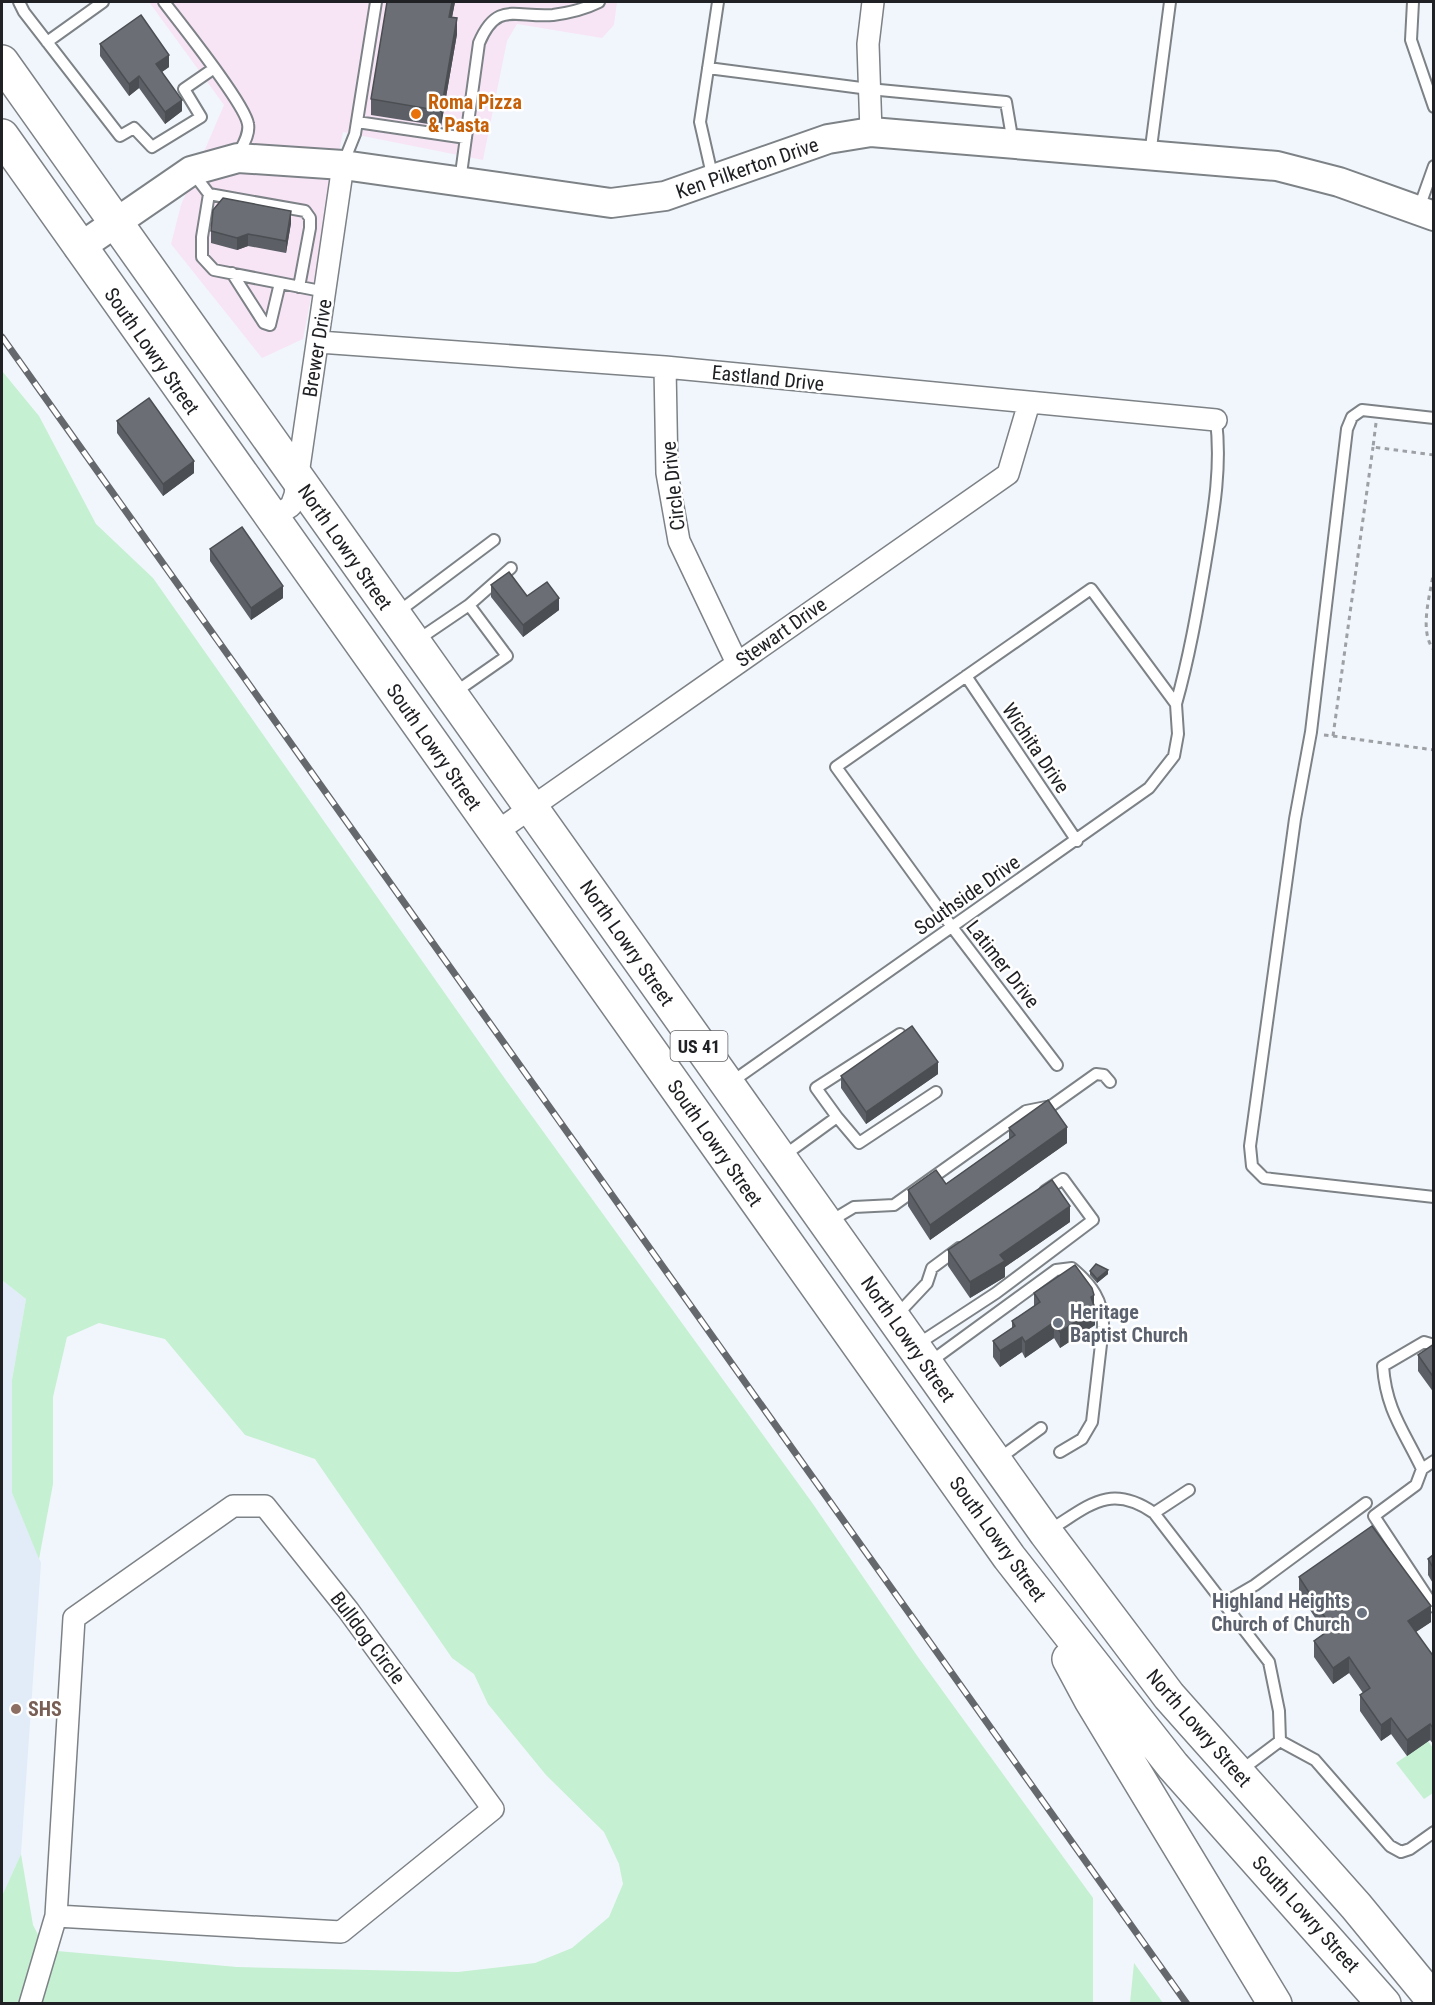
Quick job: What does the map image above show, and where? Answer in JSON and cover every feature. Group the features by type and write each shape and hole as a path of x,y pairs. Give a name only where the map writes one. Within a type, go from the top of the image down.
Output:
{"main road":[{"name":"North Lowry Street","path":"2,62 114,223 1046,1533 1170,1696 1356,1906 1431,1995"},
{"name":"South Lowry Street","path":"2,136 271,519 1018,1569 1173,1766 1384,2004"},
{"path":"857,1343 893,1319"},
{"path":"1046,1533 1018,1569 1091,1700 1275,2004"}],"street":[{"path":"871,132 868,44 873,2"},
{"name":"Ken Pilkerton Drive","path":"79,248 191,171 237,158 343,165 611,203 665,196 828,139 871,132 1277,166 1338,182 1426,214"},
{"name":"Brewer Drive","path":"271,519 291,506 295,495 343,165"},
{"name":"Eastland Drive","path":"319,342 665,368 1216,420"},
{"name":"Circle Drive","path":"665,368 667,473 679,541 737,663"},
{"name":"Stewart Drive","path":"495,833 1008,474 1029,403"},
{"name":"Bulldog Circle","path":"233,1506 266,1506 348,1610 493,1809 341,1932 56,1916 74,1618 233,1506"},
{"path":"30,2004 56,1916"}],"lane":[{"path":"19,2 120,136 134,128 152,147 201,117 184,89 213,69"},
{"path":"47,42 103,2"},
{"path":"164,2 237,103 248,124 246,138 237,158"},
{"path":"343,165 357,122 376,2"},
{"path":"460,181 479,43 486,24 503,12 552,15 599,2"},
{"path":"713,179 700,122 718,2"},
{"path":"1149,155 1170,2"},
{"path":"1413,2 1411,40 1434,107"},
{"path":"708,69 869,89 1006,102 1013,144"},
{"path":"357,122 466,138"},
{"path":"1426,214 1434,166"},
{"path":"191,171 209,194 304,211 310,218 310,228 299,287"},
{"path":"209,194 202,237 202,257 213,270 326,292"},
{"path":"232,273 264,323 270,325 280,283"},
{"path":"1434,418 1362,410 1352,417 1347,429 1311,732 1295,819 1250,1146 1252,1166 1264,1178 1434,1197"},
{"name":"Southside Drive","path":"727,1085 1077,841 1149,788 1174,756 1178,734 1176,704 1191,653 1215,506 1220,450 1216,420"},
{"path":"394,615 494,540"},
{"path":"414,643 469,605 511,568"},
{"path":"966,676 1091,589 1176,704"},
{"path":"451,695 507,656 469,605"},
{"name":"Latimer Drive","path":"966,676 837,767 952,927 1058,1065"},
{"name":"Wichita Drive","path":"966,676 1077,841"},
{"path":"900,1034 816,1088 859,1143 936,1092"},
{"path":"826,1224 854,1207 894,1205 1026,1112 1051,1106 1096,1074 1104,1075 1110,1082"},
{"path":"780,1159 837,1117"},
{"path":"919,1357 996,1293 1093,1220 1063,1179 1036,1197"},
{"path":"893,1319 927,1283 932,1268 972,1240"},
{"path":"919,1357 1056,1270 1072,1268 1085,1278 1100,1300 1104,1313 1092,1422 1082,1439 1060,1452"},
{"path":"1422,1469 1390,1409 1384,1389 1383,1366 1424,1342 1434,1345"},
{"path":"994,1462 1041,1428"},
{"path":"1434,1461 1422,1469 1416,1485 1374,1516 1434,1607"},
{"path":"1154,1513 1189,1490"},
{"path":"1046,1533 1100,1499 1124,1498 1141,1504 1154,1513 1269,1662 1277,1701 1280,1741"},
{"path":"1224,1603 1256,1585 1366,1503"},
{"path":"1237,1773 1280,1741"},
{"path":"1280,1741 1315,1760 1390,1846 1401,1852 1410,1849 1434,1832"}],"path":[{"path":"1333,736 1377,412"},
{"path":"1373,447 1434,455"},
{"path":"1434,569 1426,629 1428,643 1434,650"},
{"path":"1311,732 1434,750"}],"shaded area":[{"path":"149,2 617,2 614,25 602,38 517,24 507,41 483,160 343,132 303,339 262,358 171,244 181,205 224,105"},
{"name":"SHS","path":"2,1280 26,1299 12,1380 12,1493 41,1563 21,1854 2,1896"}],"green space":[{"path":"2,371 39,416 96,524 153,578 503,1076 813,1504 918,1657 1093,1898 1093,2003 2,2003 2,1896 21,1854 33,1925 46,1950 237,1967 458,1972 535,1963 572,1948 609,1917 623,1884 619,1864 604,1832 546,1775 488,1704 474,1674 452,1658 315,1459 245,1435 165,1339 99,1323 67,1337 53,1397 53,1484 39,1559 12,1493 12,1380 26,1299 2,1280"},
{"path":"1428,1741 1433,1748 1433,1793 1424,1799 1396,1763"},
{"path":"1134,1963 1163,2003 1130,2003"}],"building":[{"path":"387,2 452,2 449,17 457,18 441,111 371,99"},
{"path":"141,15 169,55 156,64 182,100 165,112 139,76 129,84 100,44"},
{"path":"223,198 291,211 286,241 248,234 237,238 211,231 213,210"},
{"path":"149,398 194,461 163,484 117,421"},
{"path":"242,527 283,586 251,608 210,549"},
{"path":"509,572 527,596 547,582 559,598 523,625 491,585"},
{"path":"912,1026 938,1062 866,1112 841,1076"},
{"path":"1048,1100 1067,1127 930,1225 908,1190 936,1170 946,1184 1015,1135 1009,1128"},
{"path":"1052,1180 1070,1206 1000,1255 1005,1261 970,1282 948,1250"},
{"path":"1096,1264 1108,1270 1097,1279 1090,1271"},
{"path":"1075,1265 1092,1288 1094,1295 1091,1297 1095,1309 1060,1332 1054,1322 1025,1342 1022,1337 1000,1351 993,1341 1015,1326 1012,1321 1040,1302 1034,1293"},
{"path":"1434,1344 1434,1378 1418,1355"},
{"path":"1372,1526 1431,1606 1408,1621 1434,1657 1434,1729 1430,1724 1407,1740 1391,1718 1381,1725 1360,1695 1370,1688 1349,1657 1333,1668 1314,1641 1332,1628 1299,1577"},
{"path":"1434,1554 1434,1569 1428,1559"}],"railway":[{"path":"2,337 1187,2004"}],"place":[{"name":"Roma Pizza & Pasta","path":"416,114"},
{"name":"Heritage Baptist Church","path":"1058,1323"},
{"name":"Highland Heights Church of Church","path":"1362,1613"},
{"name":"SHS","path":"16,1709"}]}
